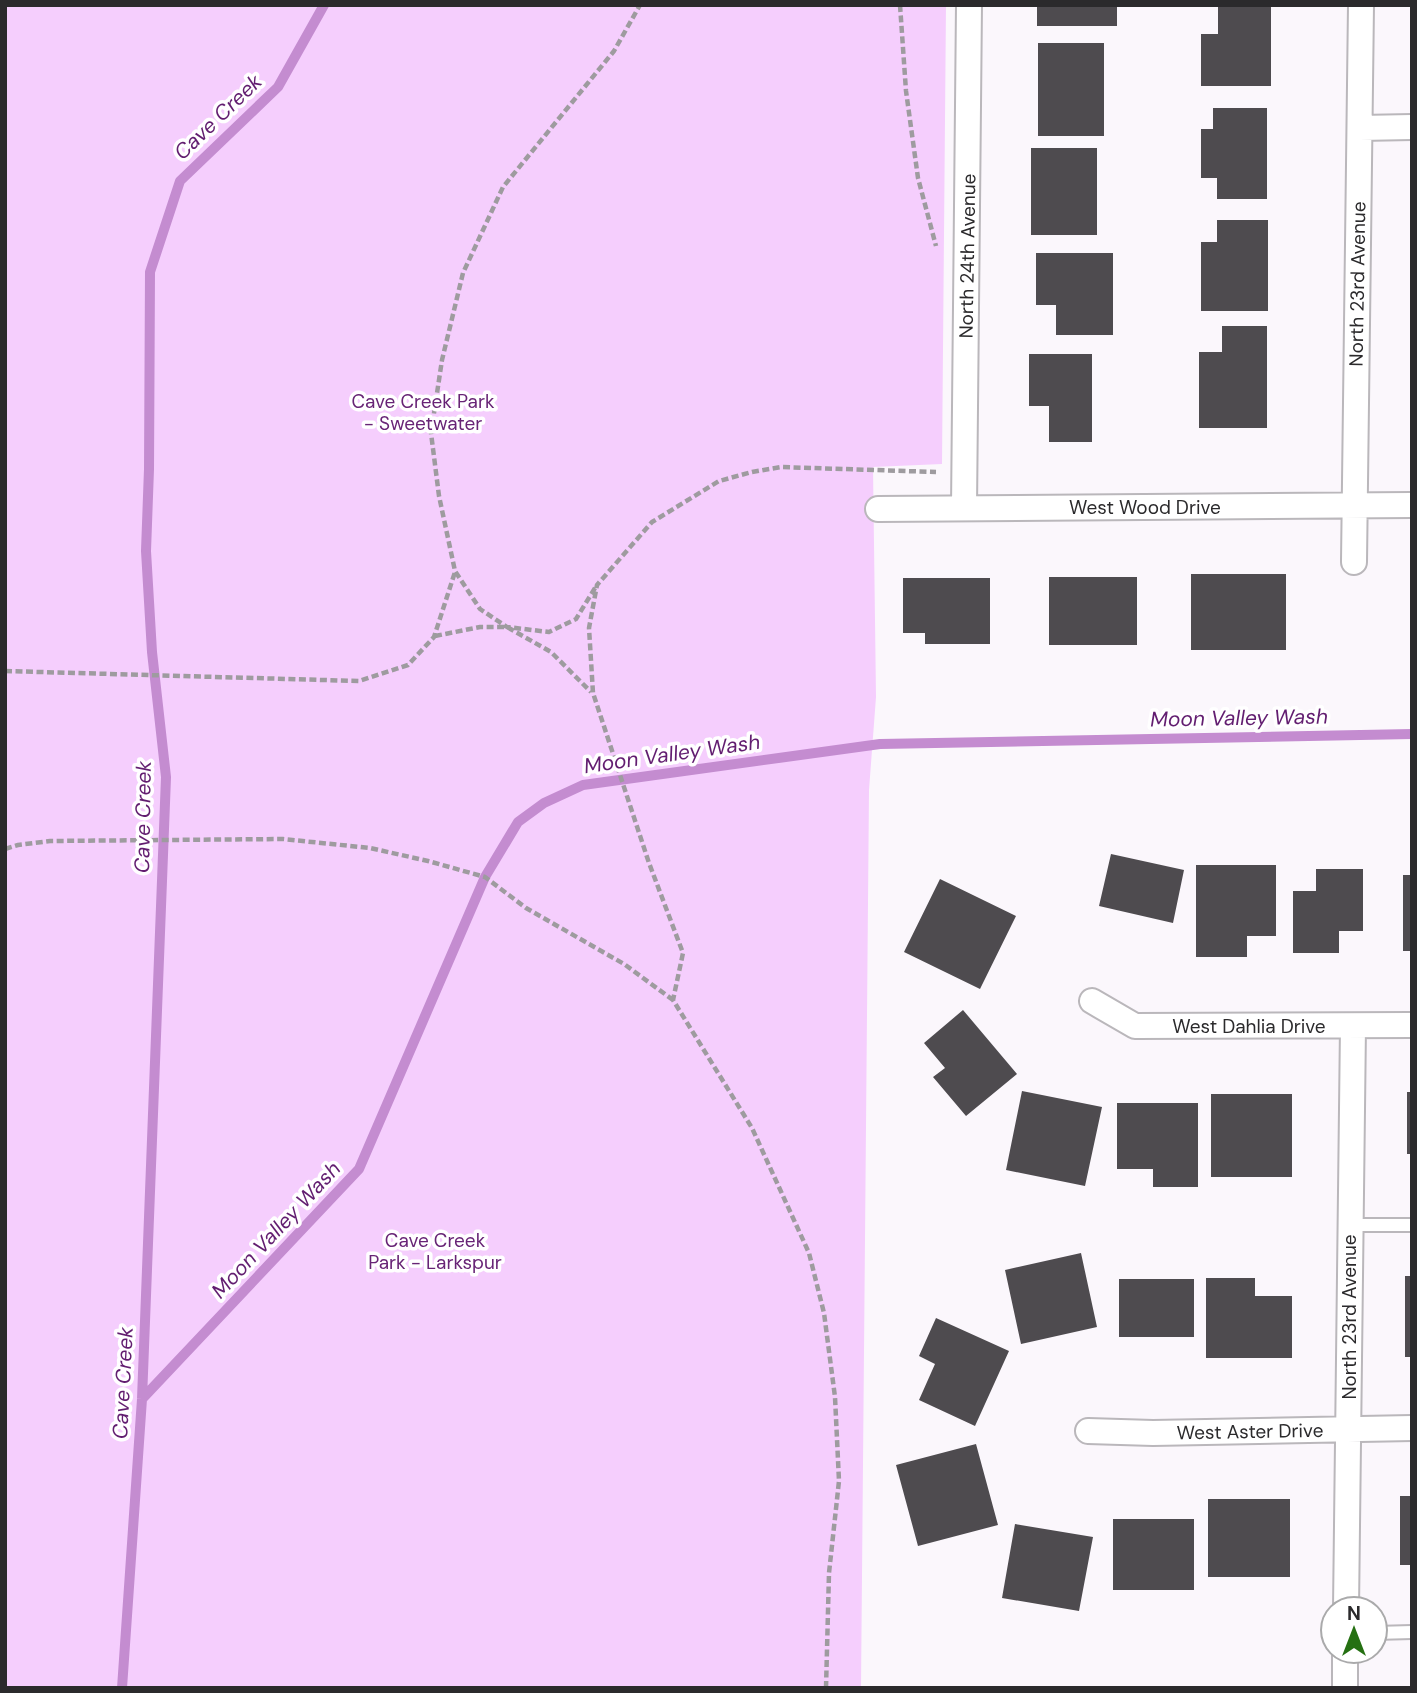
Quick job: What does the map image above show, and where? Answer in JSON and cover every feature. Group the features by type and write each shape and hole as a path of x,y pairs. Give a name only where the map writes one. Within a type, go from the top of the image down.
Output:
{"street":[{"name":"North 24th Avenue","path":"964,508 969,5"},
{"name":"North 23rd Avenue","path":"1354,562 1362,5"},
{"path":"1360,128 1412,127"},
{"name":"West Wood Drive","path":"878,509 1412,505"},
{"name":"West Dahlia Drive","path":"1092,1001 1135,1026 1412,1025"},
{"name":"North 23rd Avenue","path":"1346,1595 1353,1026"},
{"name":"West Aster Drive","path":"1088,1431 1153,1433 1412,1428"},
{"path":"1345,1665 1345,1688"}],"lane":[{"path":"1350,1225 1412,1224"},
{"path":"1389,1633 1412,1632"}],"path":[{"path":"593,693 551,652 480,608 455,571 439,496 431,433 442,360 463,273 503,187 614,51 640,5"},
{"path":"900,5 906,91 918,178 936,242 936,256"},
{"path":"435,637 480,627 507,626 549,632 576,619 597,585 652,522 719,481 781,467 936,472 936,459"},
{"path":"5,671 359,681 408,665 435,637 455,571"},
{"path":"597,585 589,628 593,693 649,863 683,953 673,1000"},
{"path":"5,849 50,842 283,839 370,848 428,861 485,877 526,908 624,964 673,1000 752,1128 809,1253 824,1313 835,1397 839,1481 829,1573 826,1688"}],"green space":[{"path":"5,5 946,5 942,464 873,467 876,697 869,790 861,1688 5,1688"}],"building":[{"path":"1037,5 1117,5 1117,26 1037,26"},
{"path":"1218,5 1271,5 1271,86 1201,86 1201,34 1218,34"},
{"path":"1038,43 1104,43 1104,136 1038,136"},
{"path":"1213,108 1267,108 1267,199 1217,199 1217,178 1201,178 1201,129 1213,129"},
{"path":"1031,148 1097,148 1097,235 1031,235"},
{"path":"1217,220 1268,220 1268,311 1201,311 1201,242 1217,242"},
{"path":"1036,253 1113,253 1113,335 1056,335 1056,305 1036,305"},
{"path":"1222,326 1267,326 1267,428 1199,428 1199,352 1222,352"},
{"path":"1029,354 1092,354 1092,442 1049,442 1049,406 1029,406"},
{"path":"1191,574 1286,574 1286,650 1191,650"},
{"path":"1049,577 1137,577 1137,645 1049,645"},
{"path":"903,578 990,578 990,644 925,644 925,633 903,633"},
{"path":"1111,854 1184,870 1173,923 1099,906"},
{"path":"1196,865 1276,865 1276,936 1247,936 1247,957 1196,957"},
{"path":"1316,869 1363,869 1363,931 1339,931 1339,953 1293,953 1293,891 1316,891"},
{"path":"1403,875 1412,875 1412,951 1403,951"},
{"path":"940,879 1016,916 980,989 904,952"},
{"path":"963,1010 1017,1074 966,1116 933,1077 945,1068 924,1043"},
{"path":"1022,1091 1102,1107 1085,1186 1006,1170"},
{"path":"1407,1092 1412,1092 1412,1154 1407,1154"},
{"path":"1211,1094 1292,1094 1292,1177 1211,1177"},
{"path":"1117,1103 1198,1103 1198,1187 1153,1187 1153,1169 1117,1169"},
{"path":"1081,1253 1097,1327 1021,1344 1005,1270"},
{"path":"1405,1276 1412,1276 1412,1357 1405,1357"},
{"path":"1206,1278 1255,1278 1255,1296 1292,1296 1292,1358 1206,1358"},
{"path":"1119,1279 1194,1279 1194,1337 1119,1337"},
{"path":"936,1318 1009,1351 975,1426 919,1400 935,1364 919,1356"},
{"path":"976,1444 998,1525 918,1546 896,1465"},
{"path":"1400,1496 1412,1496 1412,1565 1400,1565"},
{"path":"1208,1499 1290,1499 1290,1577 1208,1577"},
{"path":"1113,1519 1194,1519 1194,1590 1113,1590"},
{"path":"1015,1524 1093,1537 1079,1611 1002,1598"}],"waterway":[{"name":"Cave Creek","path":"122,1688 142,1399 166,777 152,652 146,551 150,272 180,181 278,87 324,5"},
{"name":"Moon Valley Wash","path":"142,1399 359,1169 485,877 518,822 544,803 583,785 880,744 1412,734"}],"park label":[{"name":"Cave Creek Park - Sweetwater","path":"423,412"},
{"name":"Cave Creek Park - Larkspur","path":"435,1251"}]}
